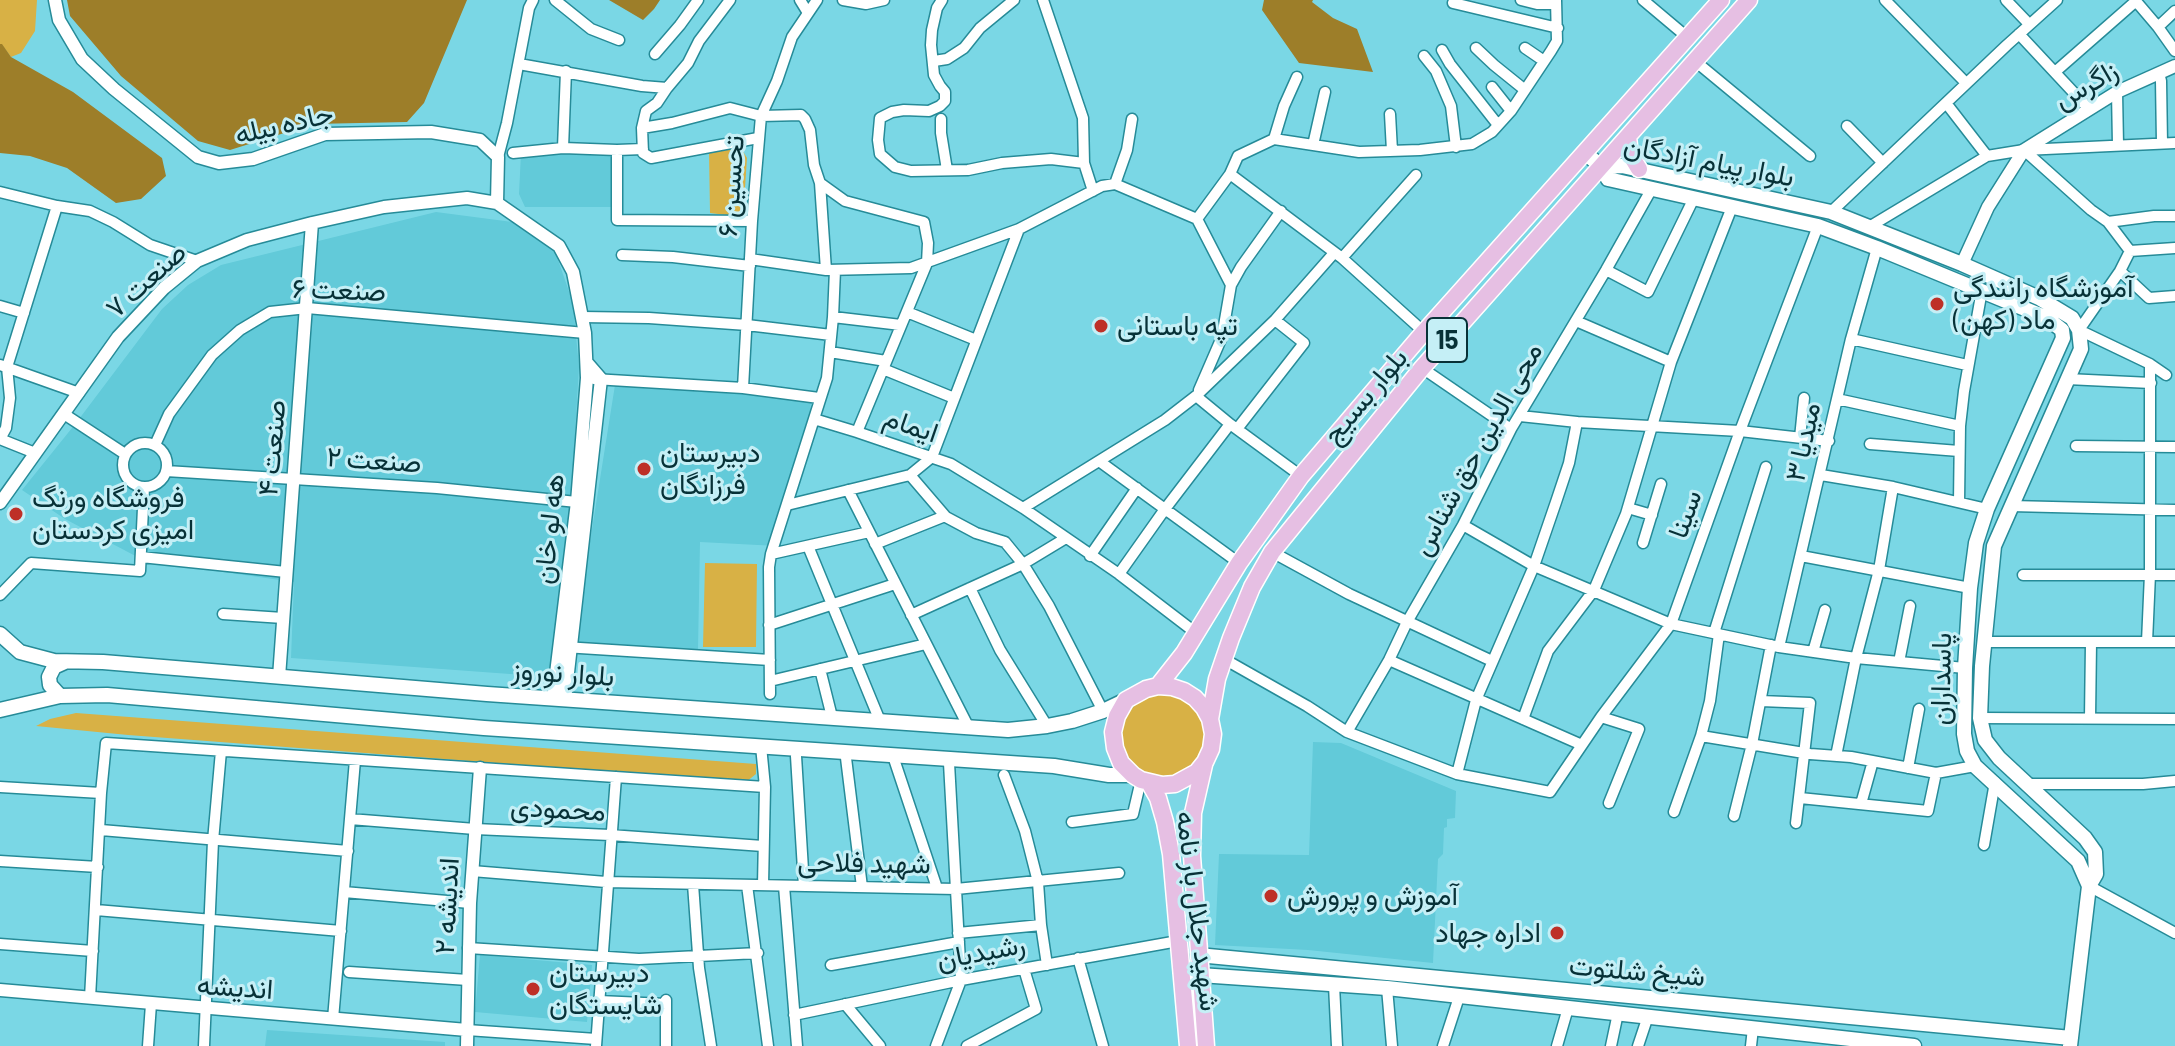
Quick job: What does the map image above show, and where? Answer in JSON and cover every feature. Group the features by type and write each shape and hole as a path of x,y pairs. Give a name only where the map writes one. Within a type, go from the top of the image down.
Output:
{"main road":[{"name":"بلوار بسیج","path":"1158,686 1172,672 1235,570 1301,476 1424,332 1721,0"},
{"name":"بلوار بسیج","path":"1210,719 1224,659 1252,587 1272,552 1422,368 1749,0"},
{"path":"1628,137 1630,154 1639,169"},
{"path":"1585,153 1602,167"},
{"name":"بلوار پیام آزادگان","path":"2062,330 2047,318 1982,290 1818,226 1608,179 1602,167 1639,169 1831,212 1962,264 2051,305 2072,318 2079,330"},
{"name":"پاسداران","path":"1975,766 1967,751 1964,734 1970,588 1976,543 1987,509 2063,338 2062,330"},
{"path":"2070,1042 2089,886 2096,874 2095,852 2085,838 1999,758 1985,740 1980,718 1994,546 2081,349 2079,330"},
{"path":"1235,570 1252,587"},
{"name":"بلوار نوروز","path":"0,634 20,652 65,661 1008,730 1072,721 1126,700"},
{"path":"60,696 50,685 49,677 54,667 65,661"},
{"path":"1158,686 1172,687 1195,698 1210,719"},
{"name":"15","path":"1126,700 1158,686"},
{"path":"0,710 60,696 107,695 468,726 1054,766 1175,784 1197,772 1205,762"},
{"path":"1126,700 1113,732 1115,748 1121,763 1141,779"},
{"name":"15","path":"1205,762 1213,734 1210,719"},
{"name":"شهید جلال بار نامه","path":"1205,762 1193,820 1192,856 1206,1046"},
{"path":"1975,766 2078,861 2089,886"},
{"name":"شهید جلال بار نامه","path":"1141,779 1158,798 1171,854 1188,1046"},
{"path":"1165,822 1175,813 1188,815 1193,820"},
{"name":"شیخ شلتوت","path":"1198,955 2070,1042"},
{"name":"شیخ شلتوت","path":"1200,975 1387,988 1912,1046"}],"street":[{"name":"جاده بیله","path":"55,0 59,20 82,59 198,157 219,163 253,159 325,134 431,132 480,140 498,157"},
{"path":"533,0 498,157 497,203 559,246 573,272 588,364 601,379 559,699"},
{"path":"555,0 591,29 619,40"},
{"path":"655,54 698,0"},
{"path":"730,0 699,41 688,63 657,103 646,111 642,128 643,149 645,156 651,158 758,138"},
{"path":"800,0 808,13"},
{"name":"تحسین ۶","path":"743,388 761,116 792,37 817,0"},
{"path":"843,0 866,4 884,0"},
{"path":"942,0 932,30 934,75 945,92 945,101 929,111 904,110 880,118 880,154 895,167 911,171 968,170 1002,163 1051,159 1084,163"},
{"path":"934,61 947,59 964,48 980,28 1014,0"},
{"path":"1043,0 1083,118 1084,163 1093,191"},
{"path":"1197,219 1230,174 1238,156 1274,139 1359,152 1392,151 1472,144 1492,132 1511,111 1557,41 1556,2 1537,4 1521,0"},
{"path":"1643,0 1687,37"},
{"path":"1885,0 1966,83"},
{"path":"2006,0 2029,24"},
{"path":"1831,212 2057,0"},
{"path":"2055,72 2135,0 2175,51"},
{"path":"1453,3 1558,28"},
{"path":"2158,27 2175,11"},
{"path":"2019,34 2089,109"},
{"path":"1476,48 1525,90"},
{"path":"1525,48 1544,61"},
{"path":"1442,50 1498,125"},
{"path":"1424,56 1436,71 1451,106 1456,147"},
{"path":"1695,61 1810,156"},
{"path":"519,64 667,88"},
{"name":"زاگرس","path":"2024,150 2117,92 2175,66"},
{"path":"563,148 566,71"},
{"path":"2159,73 2162,143"},
{"path":"1274,139 1297,77"},
{"path":"1492,87 1511,111"},
{"path":"1313,145 1325,92"},
{"path":"2117,92 2118,145"},
{"path":"1946,103 1987,156"},
{"path":"642,128 730,108 761,116 801,115 810,130 814,165 820,183 833,317 827,378 771,554 770,694"},
{"path":"1390,114 1392,151"},
{"path":"941,119 947,170"},
{"path":"1115,184 1127,150 1132,119"},
{"path":"1847,126 1883,163"},
{"path":"1869,227 1987,156 2024,150 2175,143"},
{"path":"513,153 563,148 643,149"},
{"path":"617,150 617,220 752,221"},
{"path":"2024,150 2108,222 2130,251"},
{"path":"1962,264 1988,207 2024,150"},
{"path":"1230,174 1338,255 1424,332"},
{"path":"1023,508 1165,420 1196,396 1416,175"},
{"path":"820,183 845,201 924,222 928,243 927,263 857,432"},
{"path":"622,255 830,270 911,268 1019,229 1102,186 1115,184 1197,219 1231,285"},
{"name":"محی الدین حق شناس","path":"1347,732 1463,525 1511,429 1651,190"},
{"path":"0,192 90,211 150,245 197,261"},
{"name":"صنعت ۷","path":"0,503 6,484 35,453 118,337 164,288 197,261 247,240 398,206 467,198 497,203"},
{"path":"1606,270 1648,292 1693,200"},
{"path":"35,453 0,439 6,428 10,398 3,366 24,313 57,206"},
{"path":"1523,719 1548,651 1594,590 1628,508 1671,362 1732,207"},
{"path":"1196,396 1222,337 1231,285 1281,211"},
{"path":"2108,222 2175,216"},
{"name":"صنعت ۴","path":"279,677 312,223"},
{"name":"سینا","path":"1457,774 1550,792 1601,717 1671,624 1818,226"},
{"path":"787,505 910,475 932,457 1019,229"},
{"name":"میدیا ۳","path":"1734,816 1821,475 1851,339 1877,248"},
{"path":"2130,251 2175,248"},
{"path":"2079,330 2120,271 2130,251"},
{"path":"2120,271 2149,298 2175,296"},
{"path":"1959,502 1960,426 1967,365 1982,290"},
{"path":"0,306 24,313"},
{"name":"صنعت ۶","path":"155,445 169,414 212,355 240,330 270,312 307,308 585,333"},
{"path":"907,312 976,340"},
{"path":"582,317 747,325 831,335"},
{"path":"833,317 901,325"},
{"path":"1119,574 1165,509 1304,343 1275,320"},
{"path":"1576,321 1671,362"},
{"path":"2062,330 2079,330 2150,364 2166,375"},
{"path":"1851,339 1967,365"},
{"path":"830,352 885,365 954,398"},
{"name":"هه لو خان","path":"566,647 588,364"},
{"path":"2147,642 2150,364"},
{"path":"3,366 79,393"},
{"path":"1422,368 1511,429"},
{"path":"587,378 743,388 819,398"},
{"path":"2067,379 2151,383"},
{"path":"1196,396 1301,476"},
{"path":"1800,438 1804,398"},
{"path":"1837,399 1960,426"},
{"path":"64,414 125,454"},
{"path":"1520,416 1740,431 1829,441"},
{"name":"ایمام","path":"814,419 951,464 1023,508 1119,574 1196,633"},
{"path":"1224,659 1347,732 1457,774 1476,700 1534,566 1569,463 1577,422"},
{"path":"140,443 155,445 165,455 167,462 161,481 144,487 134,485 124,473 125,454 140,443"},
{"path":"1870,444 1959,451"},
{"path":"2076,446 2175,447"},
{"path":"1099,461 1165,509 1235,570"},
{"path":"1674,812 1701,736 1710,701 1717,634 1766,467"},
{"name":"صنعت ۲","path":"166,471 437,488 577,502"},
{"path":"910,475 945,516 976,533 1005,542 1023,564 1070,644 1103,711"},
{"path":"1821,475 1893,487 1987,509"},
{"path":"1643,543 1661,484"},
{"path":"0,595 31,563 140,571 144,487"},
{"path":"1836,756 1856,658 1879,570 1893,487"},
{"path":"1090,556 1137,488"},
{"path":"848,490 968,726"},
{"path":"2011,506 2175,510"},
{"path":"1628,508 1652,515"},
{"path":"875,544 945,516"},
{"path":"1463,525 1534,566 1671,624 1813,652 1965,668"},
{"path":"771,554 869,532"},
{"path":"911,615 1023,564 1066,538"},
{"path":"808,546 880,721"},
{"path":"1272,552 1349,594 1492,661"},
{"path":"1801,556 1970,588"},
{"path":"141,557 286,572"},
{"path":"2023,575 2175,575"},
{"path":"769,625 895,584"},
{"path":"970,588 1000,650 1047,726"},
{"path":"1899,662 1910,606"},
{"path":"1813,652 1825,610"},
{"path":"223,614 283,618"},
{"path":"1984,642 2175,642"},
{"path":"2090,718 2091,643"},
{"path":"770,681 926,644"},
{"path":"566,647 770,660"},
{"path":"1389,660 1582,745"},
{"path":"820,669 832,717"},
{"path":"1761,701 1810,703 1796,823"},
{"path":"1908,768 1919,709"},
{"path":"1601,717 1639,729 1609,803"},
{"path":"1980,718 2175,719"},
{"path":"1701,736 1936,773 1975,766"},
{"path":"90,998 106,743 765,787"},
{"path":"761,746 765,787 763,885"},
{"path":"204,1046 213,841 221,751"},
{"path":"796,756 804,886"},
{"path":"846,758 862,887"},
{"path":"894,759 937,888"},
{"path":"333,1019 355,760"},
{"path":"1861,804 1873,761"},
{"path":"936,1046 961,980 949,763"},
{"name":"اندیشه ۲","path":"467,1046 470,903 480,768"},
{"path":"1800,798 1928,811 1936,773"},
{"path":"1004,775 1025,831 1038,882 1047,965"},
{"path":"467,1030 596,1042 616,777"},
{"path":"1072,822 1133,814 1141,779"},
{"path":"2027,784 2175,781"},
{"path":"1984,845 1995,782"},
{"path":"0,787 101,793"},
{"name":"محمودی","path":"350,819 763,846"},
{"path":"101,830 348,851"},
{"path":"0,861 98,867"},
{"name":"شهید فلاحی","path":"472,871 606,882 956,889 1119,873"},
{"path":"693,884 698,957 711,1046"},
{"path":"747,885 768,1046"},
{"path":"784,886 797,1046"},
{"path":"2089,886 2175,933"},
{"path":"344,892 470,903"},
{"path":"96,910 341,931"},
{"path":"831,965 958,938 1041,925"},
{"name":"رشیدیان","path":"794,1015 961,980 1178,941"},
{"path":"0,944 93,951"},
{"path":"468,948 639,959 758,953"},
{"path":"1078,958 1103,1046"},
{"path":"967,1046 1036,1009 1024,969"},
{"path":"349,972 468,980"},
{"path":"1334,985 1337,1046"},
{"path":"1387,988 1392,1046"},
{"name":"اندیشه","path":"0,990 467,1030"},
{"path":"1443,1046 1459,997"},
{"path":"599,1001 666,1002 666,1046"},
{"path":"148,1046 151,1004"},
{"path":"845,1004 880,1046"},
{"path":"1557,1046 1568,1008"},
{"path":"1611,1046 1618,1013"},
{"path":"1638,1046 1648,1016"},
{"path":"1751,1046 1753,1028"}],"shaded area":[{"path":"0,0 37,0 35,31 21,53 11,57 0,44"},
{"path":"67,0 467,0 424,103 407,122 313,124 230,150 198,141 121,76 70,16"},
{"path":"609,0 660,0 643,20"},
{"path":"1264,0 1313,0 1333,18 1357,29 1373,72 1299,63 1262,10"},
{"path":"0,44 11,57 73,92 162,158 166,176 141,199 116,203 67,168 30,156 0,153"},
{"path":"741,148 747,158 743,217 710,213 709,150"},
{"path":"521,153 613,154 613,207 525,207 519,194"},
{"path":"436,212 520,223 556,254 573,303 579,367 566,589 551,677 291,658 294,582 145,561 65,519 22,490 162,309 188,285 221,265"},
{"path":"615,385 688,387 811,400 809,434 777,546 700,542 698,650 574,642"},
{"path":"705,563 757,564 756,647 703,647"},
{"path":"1155,694 1171,694 1186,701 1197,712 1204,735 1201,751 1192,764 1171,776 1155,776 1140,769 1129,758 1122,743 1122,727 1129,712 1140,701"},
{"path":"76,713 756,764 756,774 746,782 36,726"},
{"path":"1313,742 1341,743 1456,791 1455,818 1447,819 1443,854 1438,859 1433,963 1308,950 1215,945 1219,854 1309,855"},
{"name":"دبیرستان شایستگان","path":"480,955 592,965 587,1022 475,1012"},
{"path":"267,1030 445,1042 445,1046 265,1046"}],"place":[{"name":"آموزشگاه رانندگی ماد (کهن)","path":"1937,304"},
{"name":"تپه باستانی","path":"1101,326"},
{"name":"دبیرستان فرزانگان","path":"644,469"},
{"name":"فروشگاه ورنگ امیزی کردستان","path":"16,514"},
{"name":"آموزش و پرورش","path":"1271,896"},
{"name":"اداره جهاد","path":"1557,933"},
{"name":"دبیرستان شایستگان","path":"533,989"}]}
